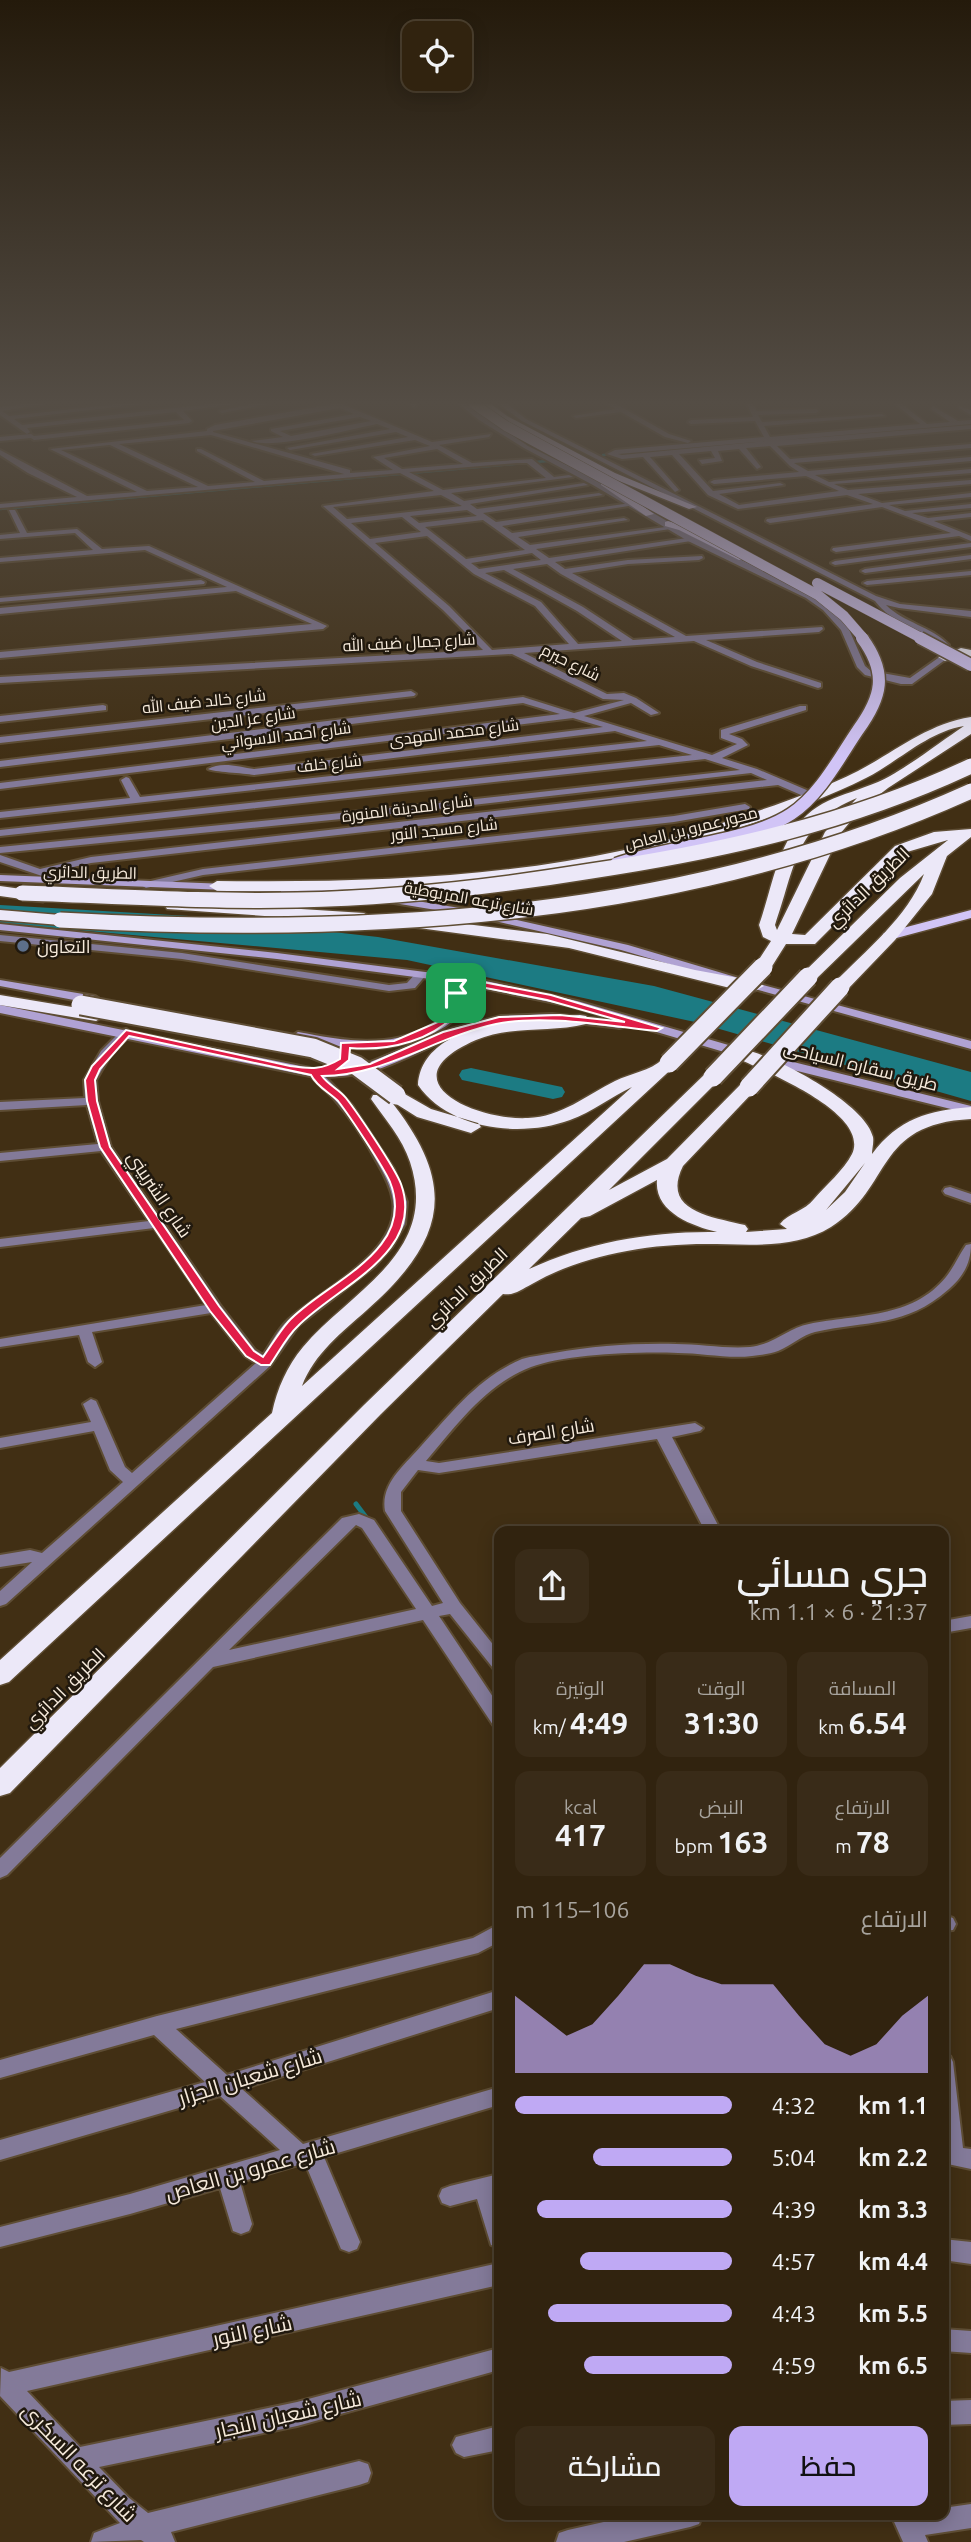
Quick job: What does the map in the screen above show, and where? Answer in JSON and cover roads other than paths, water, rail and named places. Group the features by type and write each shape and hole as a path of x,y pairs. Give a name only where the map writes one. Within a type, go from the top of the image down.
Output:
{"highway":[{"path":"944,657 961,652 971,654"},
{"path":"217,886 360,886 533,870 687,838 812,796 864,773 951,724 971,721"},
{"name":"الطريق الدائري","path":"0,1675 283,1413 664,1067 763,967 781,939 833,832 855,807 883,785 971,728"},
{"name":"الطريق الدائري","path":"0,891 346,898 452,891 603,870 754,843 831,824 911,795 971,766"},
{"path":"883,785 863,789 842,798 815,817 802,831 793,846 766,928 772,936 804,941 812,938 896,853 908,845 934,837 969,832"},
{"name":"الطريق الدائري","path":"0,915 207,927 390,921 531,908 682,886 768,866 901,822 971,791"},
{"name":"الطريق الدائري","path":"0,1784 478,1307 713,1077 808,977 906,881 941,851 969,832"},
{"path":"743,1054 842,1107 865,1135 866,1144 862,1154 815,1210 800,1221 780,1227 731,1229 687,1214 673,1202 666,1188 667,1175 674,1163 748,1087 840,987 889,936 929,886 941,851"},
{"path":"22,893 81,900 296,912 534,936 602,950 702,979 755,986"},
{"path":"0,991 307,1056 342,1069 388,1097 434,1117 489,1130 526,1130 565,1117 622,1084 664,1067"},
{"path":"0,1000 88,1011"},
{"path":"565,1117 512,1124 472,1116 436,1097 428,1083 428,1076 440,1055 476,1036 530,1023 580,1020"},
{"path":"283,1413 289,1387 309,1354 396,1270 408,1253 422,1222 426,1191 422,1163 388,1097"},
{"path":"478,1307 534,1274 603,1249 670,1239 778,1238 805,1231 824,1223 843,1208 885,1151 906,1129 936,1117 971,1112"},
{"path":"566,1221 674,1163"}],"main road":[{"name":"محور عمرو بن العاص","path":"603,870 638,856 744,834 781,820 799,808 814,791 874,708 881,692 881,676 872,654 852,624 818,594 686,523"},
{"path":"702,523 971,665"},
{"path":"670,526 739,557 762,564"},
{"name":"شارع ترعه المريوطية","path":"0,878 217,886 349,895 467,912 624,947 971,1045"},
{"path":"889,936 939,921 971,915"},
{"path":"0,927 19,934 50,931 441,976 548,997 743,1054"},
{"path":"41,941 50,931"},
{"path":"0,983 344,1045 370,1047 396,1044 442,1024 453,1014 457,1003 456,993 441,976"},
{"path":"0,1009 315,1073 350,1072 372,1067 430,1040 484,1023 528,1018 657,1028"},
{"path":"315,1073 330,1070 344,1060 347,1052 344,1045"},
{"name":"طريق سقاره السياحى","path":"743,1054 971,1112"}],"street":[{"path":"18,523 25,535"},
{"path":"349,523 462,622 490,652"},
{"path":"412,523 477,572 538,604 575,646"},
{"path":"416,526 426,523"},
{"path":"489,523 564,572 689,638 818,685"},
{"path":"492,525 508,523"},
{"path":"510,536 605,523"},
{"path":"664,523 691,539 817,601 845,629 861,667 868,673 912,681 947,652 942,642 891,614 878,601"},
{"path":"723,523 878,601 907,608 971,614"},
{"path":"933,523 971,539"},
{"path":"948,528 971,525"},
{"path":"464,562 670,526"},
{"path":"3,537 77,531 99,551"},
{"path":"836,550 971,533"},
{"path":"372,541 427,534"},
{"path":"3,537 14,544"},
{"path":"477,572 691,539"},
{"path":"835,563 971,545"},
{"path":"0,560 136,548 151,550 323,626 0,655"},
{"path":"22,551 29,558"},
{"path":"584,555 602,566"},
{"path":"865,570 971,557"},
{"path":"564,572 658,559 699,558"},
{"path":"504,567 564,599 630,642"},
{"path":"867,583 971,573"},
{"path":"0,600 222,580"},
{"path":"879,590 971,580"},
{"path":"0,611 240,588"},
{"name":"شارع جمال ضيف الله","path":"0,680 513,651 819,629"},
{"name":"شارع حيرم","path":"513,651 606,697 623,695 654,713"},
{"name":"شارع خالد ضيف الله","path":"0,740 411,694"},
{"name":"شارع احمد الاسواني","path":"0,786 577,715 633,700"},
{"name":"شارع عز الدين","path":"0,764 205,741 317,724 512,701 532,701 754,771 812,796"},
{"path":"0,719 103,708"},
{"path":"0,833 711,757 743,745 724,736 724,732 803,708"},
{"path":"317,724 333,745"},
{"name":"شارع محمد المهدى","path":"0,796 222,768 264,771 620,729"},
{"path":"205,741 218,760"},
{"name":"شارع خلف","path":"0,815 662,742"},
{"path":"0,850 754,771"},
{"path":"126,780 136,799"},
{"name":"شارع المدينة المنورة","path":"39,872 91,860 779,782"},
{"path":"266,785 278,803"},
{"path":"400,790 411,809"},
{"path":"162,797 171,815"},
{"name":"شارع مسجد النور","path":"146,885 202,872 674,819 745,807"},
{"path":"0,858 71,881"},
{"path":"0,937 19,934 41,941 182,956 397,988 411,986 421,974"},
{"name":"شارع الشربيني","path":"126,1033 96,1068 90,1080 92,1101 105,1147 215,1308 250,1353 265,1363"},
{"path":"0,1600 131,1480 265,1363 293,1324 378,1257 393,1234 399,1217 400,1200 395,1182 341,1099 319,1080 315,1073"},
{"path":"0,1106 92,1101"},
{"path":"0,1157 105,1147"},
{"path":"950,1191 971,1199"},
{"path":"0,1243 157,1224"},
{"path":"494,1658 454,1607 393,1511 391,1503 394,1488 484,1387 529,1362 584,1352 675,1348 749,1352 772,1348 809,1328 882,1318 914,1308 928,1300 951,1280 971,1248"},
{"path":"0,1343 215,1308"},
{"path":"84,1329 95,1362"},
{"path":"91,1404 118,1470 131,1480"},
{"path":"0,1443 100,1425"},
{"name":"شارع الصرف","path":"414,1464 439,1468 695,1428"},
{"path":"662,1433 710,1526"},
{"path":"0,1870 345,1524 353,1520 362,1520 368,1524 494,1713"},
{"path":"0,1561 24,1556 44,1559"},
{"path":"210,1661 454,1607"},
{"path":"949,1627 971,1622"},
{"path":"0,2069 157,2025 478,1945 494,1935"},
{"name":"شارع شعبان الجزار","path":"0,2150 223,2086 494,2001"},
{"path":"157,2025 223,2086 305,2153 349,2242"},
{"name":"شارع عمرو بن العاص","path":"0,2237 130,2204 494,2097"},
{"path":"949,2105 956,2156"},
{"path":"228,2176 241,2224"},
{"path":"450,2196 492,2185"},
{"path":"949,2250 971,2253"},
{"name":"شارع النور","path":"3,2381 494,2275"},
{"path":"949,2340 971,2342"},
{"name":"شارع شعبان النجار","path":"76,2460 298,2414 494,2360"},
{"name":"شارع ترعه السكرى","path":"3,2381 76,2460 153,2535"},
{"path":"949,2413 971,2412"},
{"path":"464,2445 494,2439"},
{"path":"103,2542 153,2535 359,2473"},
{"path":"949,2520 971,2516"},
{"path":"568,2542 616,2537 673,2520"},
{"path":"909,2527 948,2520"}],"water":[{"path":"0,905 189,916 378,937 654,986 971,1072 971,1101 695,1022 407,960 0,923"}],"waterway":[{"path":"471,1075 553,1092"},
{"path":"356,1504 368,1520"}],"place":[{"name":"التعاون","path":"23,946"}]}
